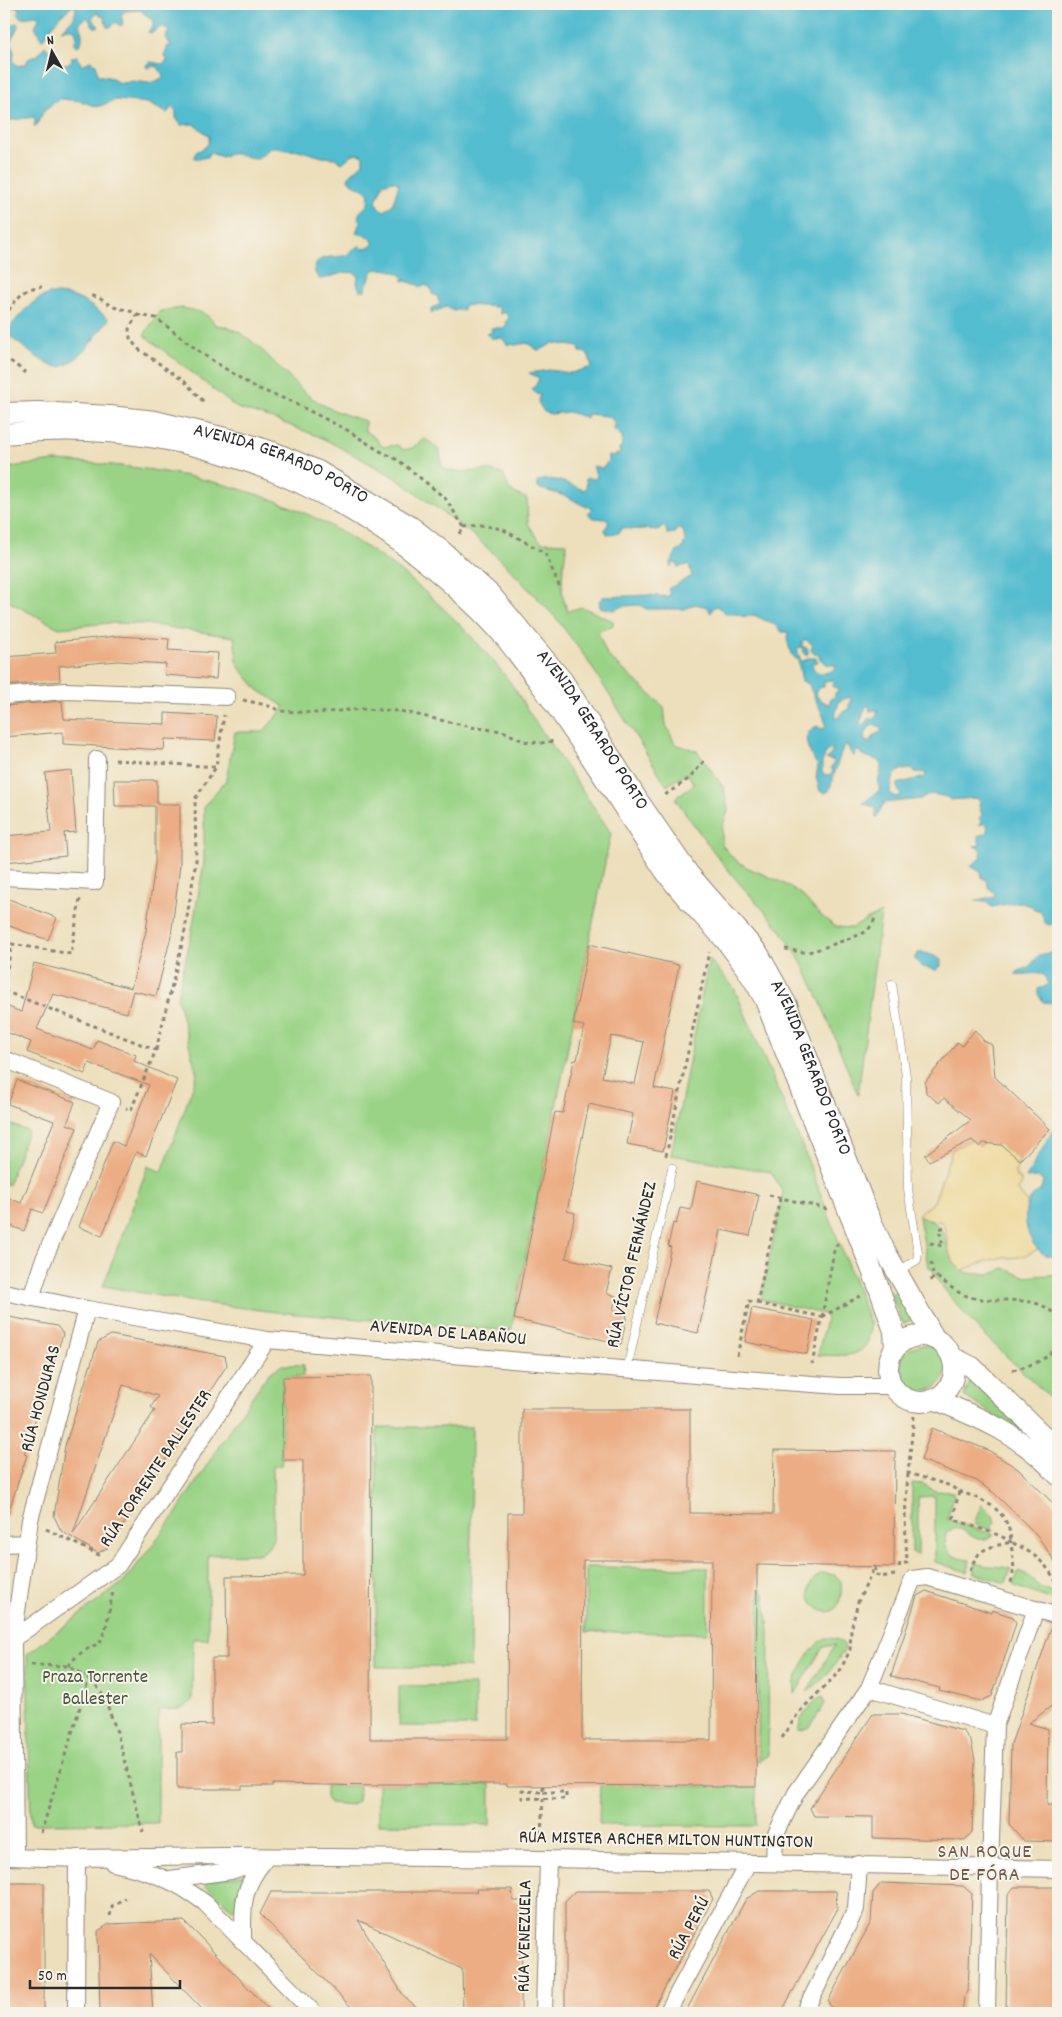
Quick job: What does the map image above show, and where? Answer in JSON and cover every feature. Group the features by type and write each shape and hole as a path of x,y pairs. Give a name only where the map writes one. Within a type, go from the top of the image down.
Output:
{"street":[{"name":"AVENIDA GERARDO PORTO","path":"4,413 38,412 110,416 155,421 238,441 273,452 318,471 410,526 491,594 563,681 639,802 688,873 758,953 787,1005 868,1214 896,1273 925,1319 935,1339"},
{"name":"AVENIDA GERARDO PORTO","path":"4,434 38,430 86,430 141,435 179,441 242,459 293,479 340,502 381,528 461,593 502,634 578,738 672,881 726,942 752,976 765,1000 879,1288 894,1331 895,1349"},
{"path":"4,696 65,691 227,697"},
{"path":"4,878 95,882 97,759"},
{"path":"4,1059 111,1102 42,1264 31,1298"},
{"name":"AVENIDA DE LABAÑOU","path":"4,1292 87,1309 267,1340 840,1386 893,1386"},
{"name":"RÚA HONDURAS","path":"9,1857 13,1639 26,1543 30,1520 87,1309"},
{"path":"952,1357 953,1377 946,1390 934,1399 916,1402 907,1399 893,1386 889,1376 888,1367 895,1349 901,1342 918,1336 935,1339 942,1344 952,1357 972,1367 1058,1450"},
{"name":"RÚA TORRENTE BALLESTER","path":"13,1639 118,1565 267,1340"},
{"path":"934,1399 980,1417 1018,1440 1058,1475"},
{"path":"4,1544 26,1543"},
{"path":"774,1863 775,1836 796,1793 869,1688 913,1579 927,1577 1058,1616"},
{"path":"987,2013 995,1726 1036,1609"},
{"path":"869,1688 995,1726"},
{"name":"RÚA MISTER ARCHER MILTON HUNTINGTON","path":"77,1858 224,1856 268,1859 548,1859 1058,1868"},
{"name":"RÚA MISTER ARCHER MILTON HUNTINGTON","path":"170,1880 200,1862 224,1856"},
{"path":"9,1857 77,1858 131,1867 170,1880 205,1903 314,2013"},
{"path":"76,2013 77,1858"},
{"path":"243,1940 243,1906 246,1888 268,1859"},
{"name":"RÚA MISTER ARCHER MILTON HUNTINGTON","path":"170,1880 231,1871 268,1859"},
{"name":"RÚA VENEZUELA","path":"544,2013 548,1859"},
{"name":"RÚA PERÚ","path":"667,2013 748,1863"},
{"path":"804,2013 856,1909 859,1864"}],"lane":[{"path":"892,984 906,1076 908,1189 918,1253 917,1260 896,1273"},
{"name":"RÚA VÍCTOR FERNÁNDEZ","path":"627,1369 672,1168"}],"path":[{"path":"4,317 24,292 33,286 42,287"},
{"path":"92,296 99,297 115,307 131,310 137,315 156,318 204,355 254,387 347,430 378,450 398,460 445,498 464,527"},
{"path":"137,315 129,328 130,338 137,348 184,381 204,402"},
{"path":"4,356 26,373"},
{"path":"464,527 481,525 502,529 545,553 562,590"},
{"path":"460,534 464,527"},
{"path":"111,1102 131,1110 156,1050 184,936 196,861 195,799 216,767 227,697 266,705 282,711 316,713 362,709 400,711 476,728 503,731 522,741 540,743 555,740"},
{"path":"97,759 216,767"},
{"path":"665,795 690,778 704,762"},
{"path":"4,984 12,944 71,954 83,882"},
{"path":"785,950 812,951 856,936 865,932 875,921 875,916"},
{"path":"672,1168 664,1166 709,951"},
{"path":"4,991 156,1050"},
{"path":"770,1195 830,1210"},
{"path":"757,1303 780,1198"},
{"path":"929,1252 928,1243 943,1246 939,1229 945,1227"},
{"path":"812,1364 834,1251 840,1234"},
{"path":"930,1260 933,1274 966,1296 983,1300 1021,1301 1042,1305 1053,1311 1058,1320"},
{"path":"930,1280 937,1277"},
{"path":"737,1356 749,1301 822,1317 864,1294"},
{"path":"1013,1370 1043,1359 1049,1355 1058,1340"},
{"path":"782,1738 799,1712 840,1671 850,1650 851,1630 858,1602 875,1566 875,1574 880,1577 889,1577 895,1575 900,1563 907,1563 905,1511 914,1416"},
{"path":"908,1473 948,1485 987,1502 1002,1514 1010,1527 1012,1542 1014,1568 1010,1585"},
{"path":"960,1491 954,1519 1001,1536 1033,1553 1052,1573 1058,1586"},
{"path":"30,1520 118,1565"},
{"path":"970,1573 976,1555 983,1550 1012,1542"},
{"path":"68,1666 74,1657 84,1649 100,1643 106,1627 111,1602"},
{"path":"13,1666 40,1664 68,1666 92,1679 105,1699 117,1732 144,1832"},
{"path":"41,1833 89,1678"},
{"path":"543,1786 543,1792"},
{"path":"522,1791 566,1792 566,1799 543,1799 522,1798 522,1791"},
{"path":"541,1834 543,1799"},
{"path":"110,1916 112,1906 124,1898"}],"green space":[{"path":"183,308 202,313 209,317 215,325 229,328 242,334 312,398 331,409 365,421 365,431 383,447 397,445 404,450 412,448 425,439 438,449 441,456 441,465 446,470 466,472 486,470 503,474 510,491 527,499 528,524 541,542 567,543 562,586 568,611 582,607 613,621 613,626 605,628 598,633 607,655 664,707 666,725 675,744 697,751 724,788 728,811 722,828 722,845 732,857 746,867 779,881 801,894 819,914 836,927 853,928 881,913 858,1095 825,1012 794,951 782,932 722,862 675,798 694,784 687,773 667,786 586,658 556,618 503,562 473,535 396,478 320,437 237,408 144,335 160,311"},
{"path":"54,461 132,467 183,475 234,487 294,508 362,544 393,566 452,617 503,673 611,833 511,1331 284,1313 188,1301 103,1286 148,1166 162,1172 197,1075 177,997 191,936 204,862 204,806 226,780 235,732 263,732 285,707 258,690 238,666 234,637 147,624 109,623 59,628 4,599 4,468"},
{"path":"709,959 734,988 803,1148 870,1323 867,1344 862,1350 855,1353 838,1356 818,1355 827,1315 761,1299 783,1192 771,1172 671,1155"},
{"path":"4,1122 28,1131 8,1185 4,1183"},
{"path":"919,1217 932,1221 940,1228 951,1258 957,1266 966,1272 990,1274 1003,1268 1026,1277 1058,1274 1058,1405 983,1334 940,1284 933,1270 928,1266"},
{"path":"898,1290 917,1316 903,1324 891,1294"},
{"path":"923,1345 936,1349 942,1355 946,1368 942,1381 936,1387 923,1391 910,1387 904,1381 900,1368 904,1355 910,1349"},
{"name":"Praza Torrente Ballester","path":"282,1365 304,1365 303,1376 287,1377 283,1381 282,1460 281,1465 273,1467 273,1537 267,1549 258,1554 208,1555 208,1639 193,1639 192,1700 181,1708 158,1710 158,1823 31,1824 27,1654 125,1581 175,1515 268,1374"},
{"path":"973,1376 1033,1439 964,1396"},
{"path":"377,1427 472,1427 470,1667 376,1667"},
{"path":"912,1483 923,1484 935,1491 953,1492 954,1496 947,1519 994,1535 980,1539 959,1529 951,1530 946,1534 946,1545 950,1553 959,1558 970,1560 967,1572 935,1562 935,1496 918,1497 918,1555 912,1553"},
{"path":"981,1505 992,1514 995,1523 991,1525 994,1531 974,1524"},
{"path":"976,1563 1011,1569 1006,1583 973,1573"},
{"path":"586,1567 708,1568 708,1633 586,1632"},
{"path":"1018,1571 1026,1574 1040,1587 1058,1595 1058,1602 1014,1586"},
{"path":"821,1573 835,1575 841,1581 840,1599 835,1609 827,1612 819,1609 812,1603 809,1593 811,1583"},
{"path":"759,1589 764,1593 769,1630 768,1755 758,1762"},
{"path":"826,1638 838,1640 845,1648 829,1672 807,1692 835,1645 823,1647 795,1694 795,1681 803,1663 812,1650"},
{"path":"475,1685 475,1726 399,1726 399,1686"},
{"path":"822,1697 825,1704 810,1727 799,1731 799,1726 806,1711"},
{"path":"378,1784 490,1784 490,1825 378,1824"},
{"path":"600,1785 756,1787 756,1826 599,1825"},
{"path":"326,1786 359,1786 358,1801 352,1805 329,1803 326,1797"},
{"path":"250,1874 239,1889 236,1897 236,1907 232,1909 205,1885 206,1881"}],"sand":[{"path":"972,1140 980,1147 984,1142 1001,1145 1020,1160 1015,1172 1016,1177 1021,1180 1018,1190 1027,1202 1026,1215 1028,1227 1038,1249 1029,1254 1013,1258 988,1261 962,1271 952,1259 942,1222 919,1217 919,1213 934,1202 952,1150"}],"water":[{"path":"4,4 1058,4 1058,922 1049,925 1045,923 1041,911 1018,902 992,907 985,901 975,901 994,898 995,893 988,887 987,880 982,878 981,872 970,866 982,858 980,849 974,846 980,845 978,836 986,833 988,827 985,823 980,825 981,821 979,818 982,815 979,806 980,802 977,798 950,800 947,797 931,794 921,799 884,803 876,818 876,808 863,803 880,790 878,783 881,768 880,761 862,755 858,750 853,757 847,745 842,750 829,791 825,793 820,791 816,777 818,766 809,750 806,739 811,730 817,726 822,729 826,727 825,721 809,684 802,681 798,661 791,654 787,639 788,632 782,632 775,625 754,615 745,617 737,614 727,614 717,606 713,608 711,613 707,607 695,604 685,609 646,609 640,605 624,606 613,610 600,607 599,601 603,597 648,595 668,597 670,593 668,589 692,576 689,565 678,567 677,563 671,567 670,564 678,550 683,548 685,540 683,530 677,529 675,533 667,534 666,528 662,526 659,531 622,527 619,533 607,534 605,530 609,522 605,519 594,518 588,514 592,509 588,506 584,506 568,497 538,488 537,482 550,479 585,490 587,482 585,480 587,478 597,478 593,466 603,468 608,461 608,456 616,456 616,454 620,453 622,436 614,430 614,421 607,416 587,414 588,418 568,412 551,414 544,412 538,402 540,395 536,394 532,389 539,378 529,373 549,370 571,373 592,367 589,356 584,352 580,352 579,347 553,343 539,351 527,343 508,345 502,338 491,338 487,334 492,332 491,328 503,328 507,325 505,322 509,318 505,312 500,314 498,307 464,305 463,310 454,310 446,307 431,313 431,309 440,304 437,296 432,294 431,288 425,285 421,288 418,285 402,280 405,279 391,270 373,270 365,290 360,291 357,283 358,277 355,273 350,272 320,279 318,277 315,270 319,260 347,255 355,248 360,246 363,249 374,244 370,237 356,233 360,222 358,217 368,204 369,194 348,180 349,176 363,163 363,157 360,154 353,154 342,163 335,158 322,157 298,150 270,148 257,159 232,153 222,157 210,153 208,157 197,159 194,157 196,152 204,148 209,136 194,124 181,125 176,118 176,111 172,107 167,113 147,103 116,100 97,107 81,101 60,99 45,109 36,126 34,126 34,117 6,121 4,119 4,22 17,23 19,25 11,40 14,53 13,61 18,66 26,64 28,59 38,55 45,46 63,64 71,62 72,57 77,56 82,66 90,61 96,64 98,75 124,83 133,81 149,83 162,79 163,75 158,67 147,68 146,65 151,62 162,64 166,62 167,59 164,55 168,46 172,46 165,38 169,31 162,26 152,33 148,32 153,25 153,21 140,10 126,11 121,14 123,24 120,26 116,22 111,27 107,27 104,17 96,13 92,18 99,27 94,27 87,17 79,24 82,39 81,44 77,46 74,44 77,37 75,30 67,28 61,30 74,18 76,9 73,6 60,16 43,39 41,39 35,26 39,19 37,16 21,18 18,15 19,8 9,6 4,9","holes":["393,181 399,184 393,204 384,211 378,207 376,201 383,184","805,639 813,645 811,650 814,654 818,654 820,659 828,665 836,665 835,669 821,673 813,667 812,663 818,662 816,658 807,658 801,661 797,650 800,647 805,655 808,654 808,649 801,645","833,680 835,682 831,685 840,689 835,693 835,697 830,699 830,705 818,698 815,692 818,688 824,687 824,681","850,697 849,709 842,712 838,718 835,717 839,701","866,706 870,706 869,711 878,710 873,720 869,718 866,723 861,725","875,725 879,726 882,731 873,736 872,740 868,742 865,741 864,736 869,727","832,749 832,753 826,759 835,761 831,767 833,771 831,774 826,775 822,773 822,762 827,751","913,769 915,772 926,773 925,777 896,785 901,795 897,797 891,795 890,791 894,776 900,770"]},
{"path":"49,294 74,297 88,304 109,319 77,358 61,367 48,364 5,333 30,305"},
{"path":"1056,949 1058,952 1058,1003 1043,1002 1038,994 1038,989 1048,984 1044,975 1038,973 1016,975 1017,972 1030,966 1039,955 1053,952"},
{"path":"918,953 927,953 936,957 941,960 941,966 936,970 923,967 915,960"},
{"path":"1058,1127 1058,1256 1048,1256 1039,1251 1032,1242 1026,1219 1027,1208 1031,1198 1040,1191 1043,1182 1039,1177 1026,1178 1054,1128"}],"building":[{"path":"117,636 169,639 168,650 218,653 216,679 165,675 166,664 118,661 59,666 60,681 4,686 4,657 56,653 55,642"},
{"path":"62,701 64,719 165,724 165,713 217,716 215,741 165,739 164,750 63,744 63,732 4,737 4,706"},
{"path":"71,770 76,832 64,833 66,856 5,862 4,836 51,832 45,773"},
{"path":"114,780 157,780 157,804 180,804 180,865 171,936 156,996 133,991 127,1013 53,994 37,1029 93,1050 97,1040 136,1055 134,1061 177,1080 146,1156 136,1152 102,1236 79,1227 113,1141 124,1146 149,1085 89,1063 85,1074 27,1052 31,1042 4,1031 4,1005 21,1012 34,963 131,988 146,931 155,864 155,806 115,806"},
{"path":"4,897 57,918 48,940 4,924"},
{"path":"589,944 679,965 654,1088 675,1092 663,1151 627,1144 633,1114 589,1104 567,1211 575,1213 566,1258 612,1269 606,1293 616,1296 613,1310 627,1314 621,1344 514,1319 555,1112 563,1113 574,1060 577,1060 584,1026 573,1024","holes":["611,1036 644,1042 635,1084 602,1077"]},
{"path":"975,1030 984,1041 992,1045 995,1077 1050,1129 1020,1160 1001,1145 983,1143 980,1147 972,1140 929,1161 925,1155 971,1120 944,1098 939,1103 926,1093 925,1082 958,1042 962,1046"},
{"path":"17,1080 75,1102 67,1124 77,1128 43,1213 32,1209 24,1231 4,1223 4,1196 21,1203 54,1121 8,1104"},
{"path":"697,1181 759,1195 750,1236 721,1230 698,1333 654,1323 671,1247 668,1246 673,1223 676,1224 680,1208 691,1210"},
{"path":"752,1308 814,1320 807,1354 745,1342"},
{"path":"4,1316 57,1326 63,1334 24,1454 27,1455 7,1516 4,1516"},
{"path":"111,1335 225,1356 227,1365 109,1547 98,1553 61,1531 54,1516 65,1446 98,1342","holes":["123,1385 158,1396 151,1407 155,1410 73,1534"]},
{"path":"371,1376 370,1739 507,1739 508,1513 522,1513 522,1409 690,1409 690,1513 773,1514 774,1450 895,1451 894,1567 757,1565 756,1787 711,1787 711,1785 507,1786 507,1784 378,1784 378,1786 273,1784 273,1786 242,1786 242,1789 177,1789 177,1752 182,1752 182,1724 212,1725 212,1658 227,1658 226,1576 303,1575 303,1460 282,1460 283,1377","holes":["583,1560 712,1560 711,1740 582,1740"]},
{"path":"932,1428 988,1450 1018,1469 1058,1508 1058,1566 1037,1535 994,1493 977,1481 921,1460"},
{"path":"926,1591 992,1613 992,1610 1013,1617 1016,1623 992,1696 981,1701 939,1691 940,1688 891,1676 917,1596"},
{"path":"1052,1625 1058,1626 1058,1701 1029,1723 1048,1729 1047,1805 1058,1805 1058,1842 1024,1841 1009,1824 1011,1744"},
{"path":"873,1714 901,1714 963,1731 971,1741 975,1760 972,1832 965,1840 873,1838 873,1817 814,1816 810,1808"},
{"path":"4,1883 44,1883 44,2013 4,2013"},
{"path":"881,1883 963,1886 972,1894 968,1992 964,1997 962,2013 833,2013 828,2001 871,1922 873,1893"},
{"path":"1014,1887 1058,1887 1058,2013 1006,2013 1008,1895"},
{"path":"476,1889 512,1889 513,1901 524,1901 521,2013 463,2013 462,1969 358,1920 403,1995 423,2013 357,2013 260,1914 271,1892 477,1892"},
{"path":"575,1891 709,1891 713,1899 651,2013 565,2013 565,1901"},
{"path":"759,1891 836,1891 837,1910 781,2013 685,2013 746,1899"},
{"path":"184,1921 272,2013 206,2013 149,1954 153,2013 100,2013 98,1931 109,1924"}],"district":[{"name":"SAN ROQUE DE FÓRA","path":"985,1864"}]}
